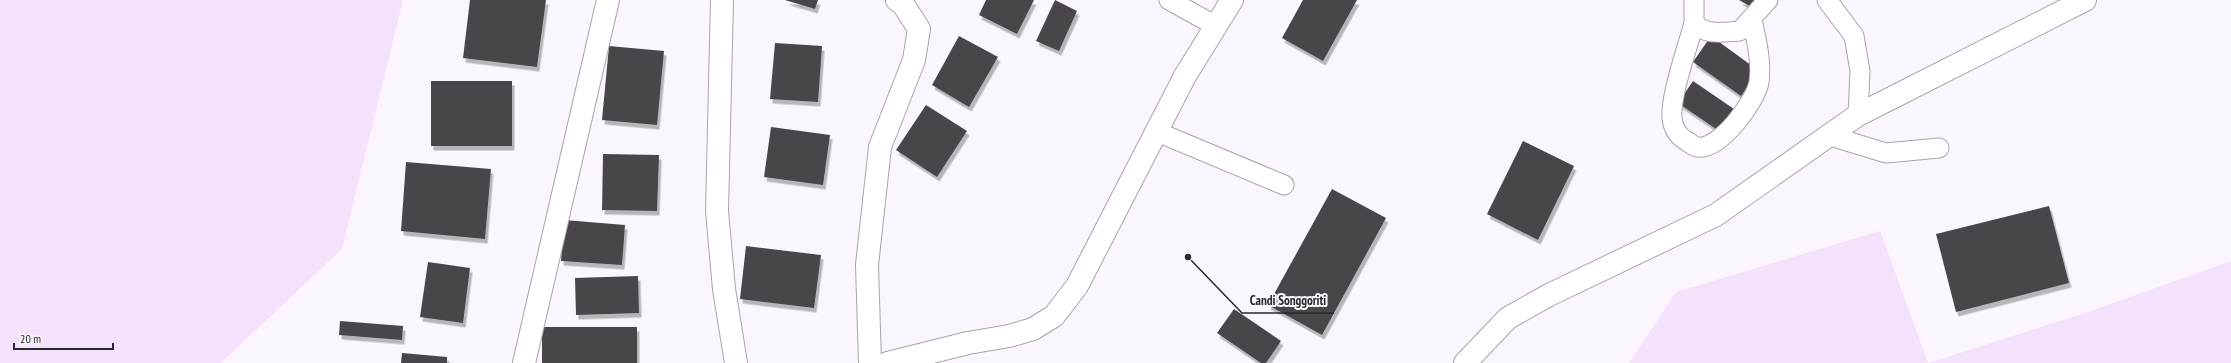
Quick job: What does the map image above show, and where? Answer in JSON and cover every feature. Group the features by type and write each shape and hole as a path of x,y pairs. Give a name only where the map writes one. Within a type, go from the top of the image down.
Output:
{"street":[{"path":"524,363 608,0"},
{"path":"722,0 717,211 724,289 736,363"},
{"path":"870,363 867,265 880,147 914,60 919,28 903,4 897,0"},
{"path":"888,363 968,343 1009,336 1032,329 1054,316 1077,286 1155,131 1185,76 1232,0"},
{"path":"1465,363 1508,318 1632,255 1716,215 1858,115 2085,0"}],"lane":[{"path":"1169,0 1216,26"},
{"path":"1694,0 1694,23 1677,85 1672,116 1673,126 1680,136 1698,147 1712,145 1740,119 1759,83 1758,51 1752,19"},
{"path":"1694,23 1700,30 1715,33 1740,31 1768,0"},
{"path":"1827,0 1854,36 1860,71 1858,115"},
{"path":"1155,131 1284,186"},
{"path":"1830,136 1886,153 1939,148"}],"shaded area":[{"path":"0,0 403,0 342,249 221,363 0,363"},
{"path":"1880,231 1928,363 1629,363 1676,292"},
{"path":"2231,261 2231,363 1929,363 2088,312"}],"building":[{"path":"470,0 546,0 537,67 463,58"},
{"path":"785,0 818,0 815,9"},
{"path":"986,0 1034,0 1017,34 979,15"},
{"path":"1055,0 1077,11 1059,51 1036,41"},
{"path":"1303,0 1357,0 1323,61 1282,38"},
{"path":"1739,0 1758,0 1753,8"},
{"path":"959,36 998,57 969,107 932,85"},
{"path":"1711,36 1759,71 1741,96 1693,62"},
{"path":"775,43 822,46 818,102 770,99"},
{"path":"609,46 664,51 657,125 602,120"},
{"path":"431,81 512,81 512,146 431,146"},
{"path":"1693,81 1734,109 1719,131 1678,103"},
{"path":"926,105 967,131 937,177 896,150"},
{"path":"771,127 830,135 823,185 764,177"},
{"path":"1523,141 1574,166 1538,240 1487,214"},
{"path":"603,154 659,155 657,211 602,210"},
{"path":"406,162 491,169 485,239 401,231"},
{"path":"1332,189 1386,218 1322,335 1268,305"},
{"path":"2049,206 2069,283 1956,312 1936,234"},
{"path":"564,220 625,225 622,265 561,261"},
{"path":"746,246 821,255 814,308 740,299"},
{"path":"428,262 470,268 463,323 420,317"},
{"path":"638,276 639,313 576,315 575,278"},
{"path":"1234,309 1281,341 1266,363 1261,363 1217,333"},
{"path":"340,321 403,326 402,340 339,335"},
{"path":"542,327 637,327 637,363 542,363"},
{"path":"402,353 447,357 447,363 401,363"}],"place":[{"name":"Candi Songgoriti","path":"1188,257"}]}
